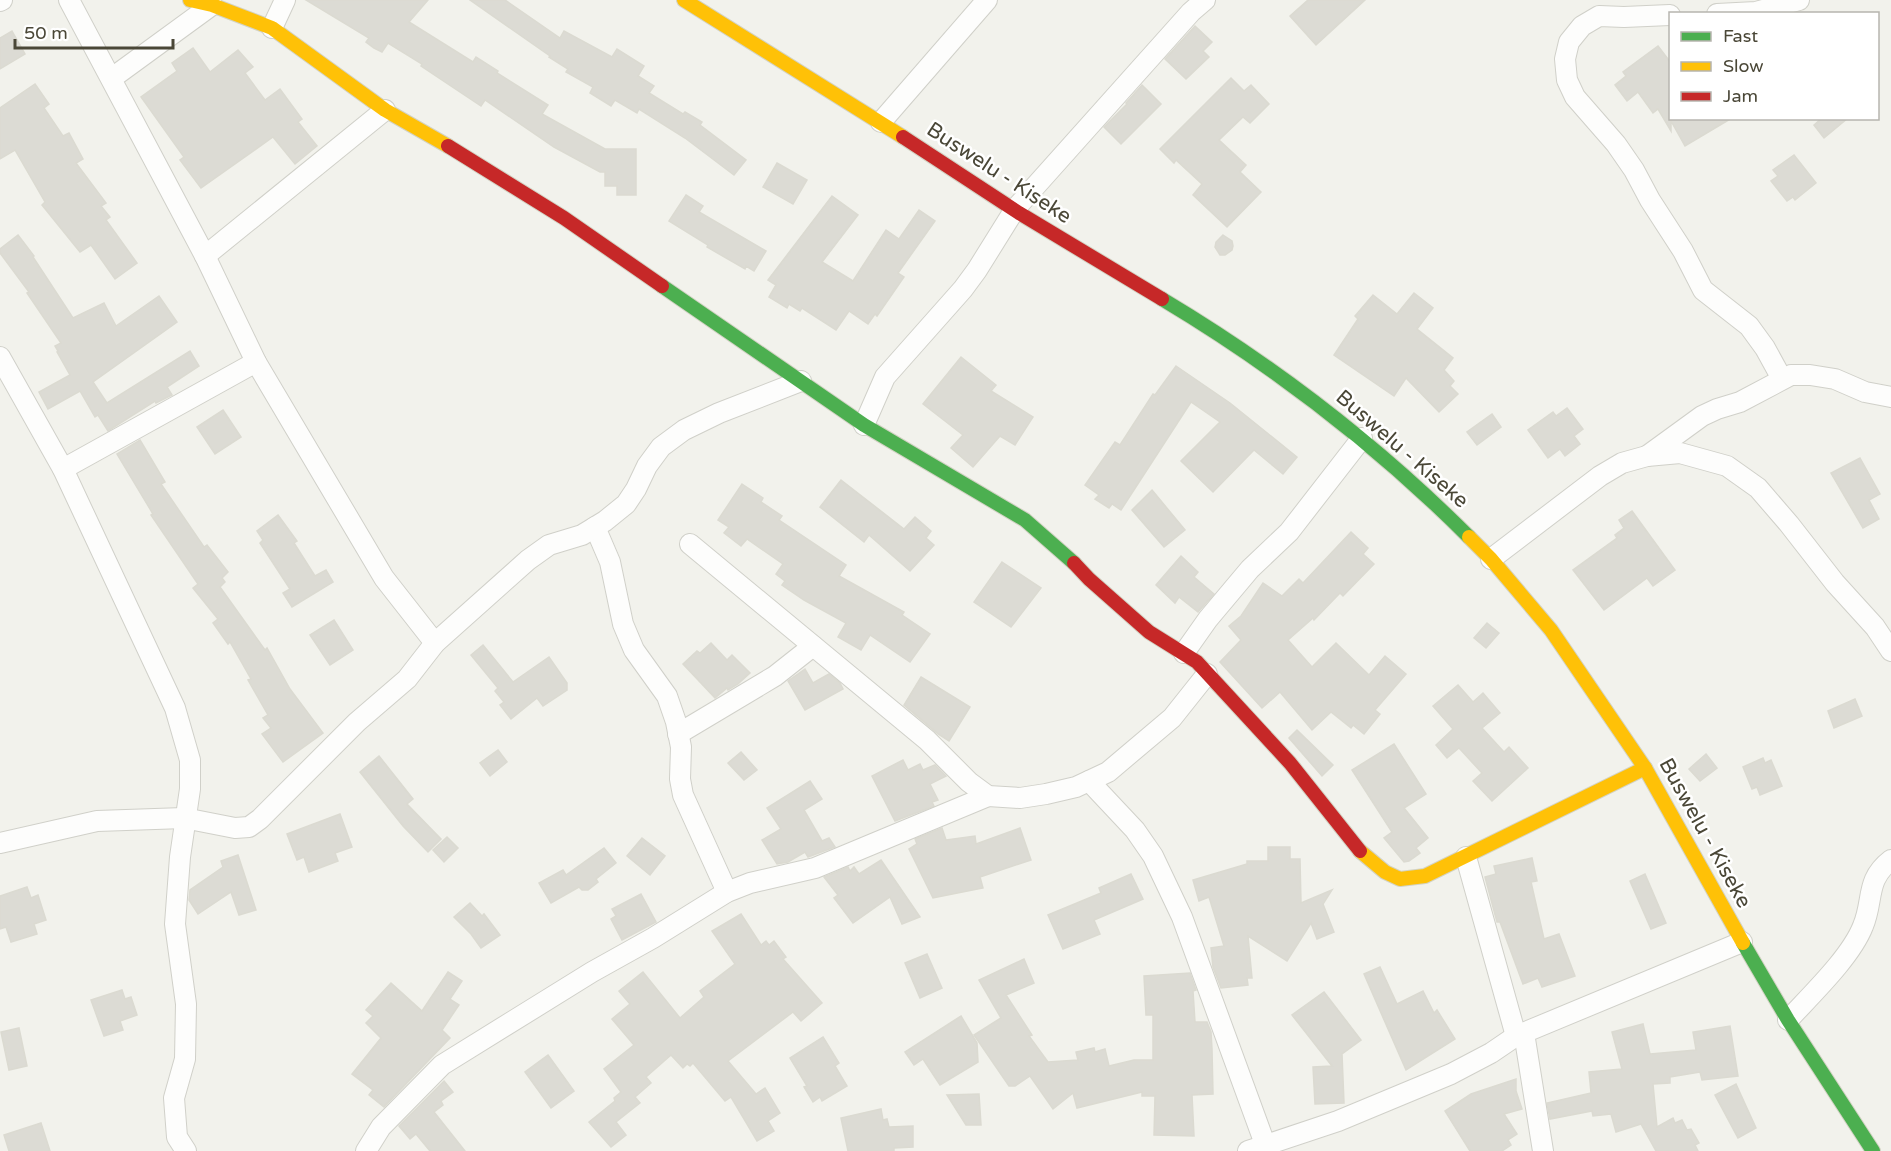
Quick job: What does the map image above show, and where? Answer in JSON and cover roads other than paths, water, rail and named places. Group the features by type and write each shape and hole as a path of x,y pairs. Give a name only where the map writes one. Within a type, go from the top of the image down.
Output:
{"street":[{"path":"69,0 205,256 256,362 384,578 435,643"},
{"path":"190,0 212,5 272,28 385,110 476,162 564,218 864,425 1025,520 1066,554 1089,579 1149,632 1197,662 1290,763 1361,852 1385,872 1400,879 1425,876 1645,768"},
{"path":"272,28 285,0"},
{"name":"Buswelu - Kiseke","path":"684,0 881,122 1015,209 1194,318 1291,383 1362,438 1425,493 1491,559 1551,630 1645,768 1788,1020 1873,1151"},
{"path":"881,122 987,0"},
{"path":"864,425 885,377 963,289 1015,209 1168,37 1205,0"},
{"path":"1756,12 1799,0"},
{"path":"112,78 212,5"},
{"path":"1669,15 1599,16 1582,26 1569,42 1564,59 1567,80 1575,97 1616,144 1634,170 1650,200 1683,251 1703,290 1749,326 1765,348 1782,379"},
{"path":"205,256 385,110"},
{"path":"0,357 63,469 175,708 190,760 175,924 186,1004 185,1059 174,1098 180,1149"},
{"path":"63,469 256,362"},
{"path":"1647,456 1702,416 1740,402 1791,375 1834,379 1864,392 1891,397"},
{"path":"0,843 97,821 184,818 235,828 249,826 260,819 350,729 407,679 435,643 528,560 549,545 582,535 626,504 647,466 661,447 684,430 719,413 801,381"},
{"path":"1184,653 1208,619 1250,569 1296,524 1362,438"},
{"path":"1491,559 1600,476 1622,463 1647,456 1680,453 1727,466 1758,488 1790,524 1835,584 1875,627 1891,651"},
{"path":"595,527 610,562 623,624 634,651 667,696 681,747 680,779 683,795 727,892"},
{"path":"690,544 919,732 969,782 988,796"},
{"path":"678,734 774,676 813,646"},
{"path":"366,1151 381,1127 442,1065 727,892 750,883 815,868 988,796 1020,798 1076,787 1108,772 1172,718 1207,674"},
{"path":"1089,781 1135,830 1154,856 1182,917 1256,1149 1338,1121 1451,1074 1520,1035 1742,942"},
{"path":"1466,857 1520,1035 1543,1151"},
{"path":"1788,1020 1857,939 1868,912 1869,896 1874,880 1882,868 1891,861"}]}
